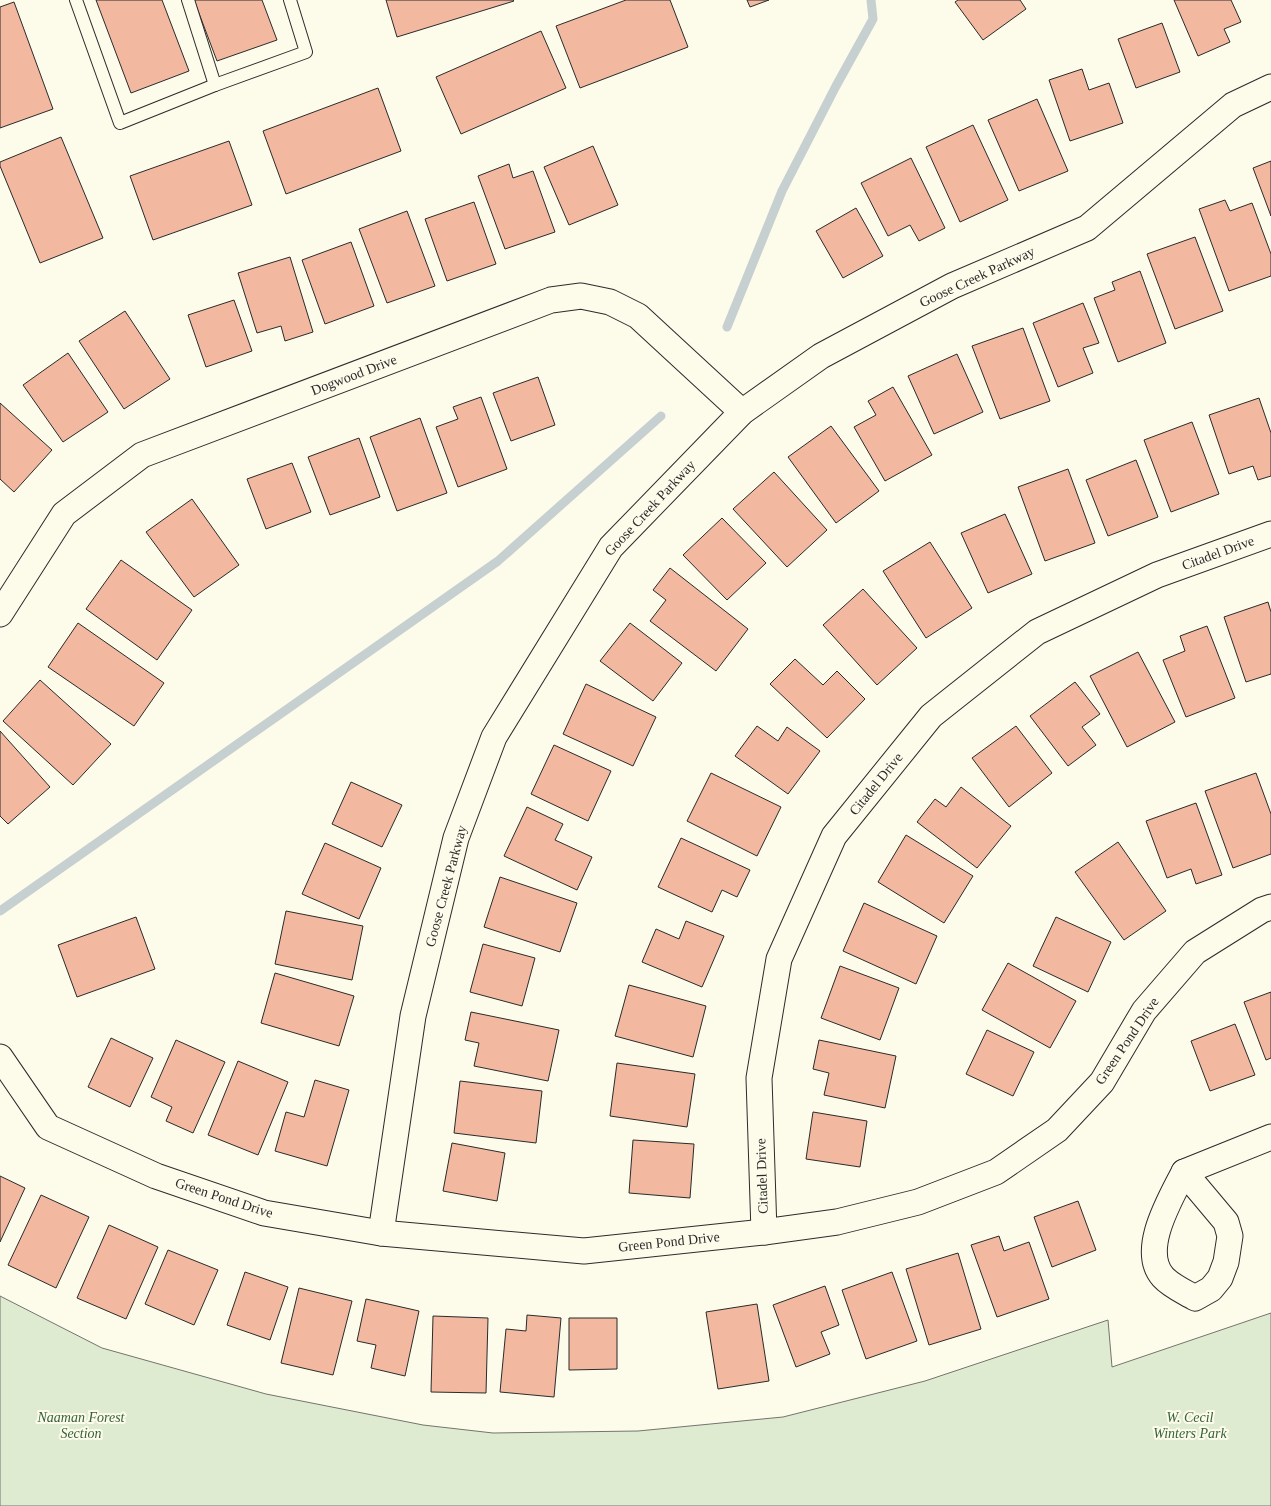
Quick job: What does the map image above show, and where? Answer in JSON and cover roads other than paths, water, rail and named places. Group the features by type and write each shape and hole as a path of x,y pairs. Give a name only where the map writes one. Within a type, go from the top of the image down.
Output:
{"street":[{"name":"Goose Creek Parkway","path":"381,1233 413,1016 456,838 494,737 611,547 742,412 821,356 952,286 1087,228 1233,105 1271,87"},
{"name":"Dogwood Drive","path":"0,614 64,514 142,455 551,300 582,296 610,302 638,316 742,412"},
{"name":"Citadel Drive","path":"764,1232 759,1078 779,959 834,836 931,716 1037,632 1157,575 1271,534"},
{"name":"Green Pond Drive","path":"0,1057 48,1127 156,1176 264,1213 381,1233 584,1251 764,1232 837,1222 918,1202 996,1172 1057,1130 1102,1082 1144,1011 1195,952 1262,910 1271,907"},
{"path":"1184,1172 1271,1137"}],"lane":[{"path":"76,0 120,124 306,52 290,0"},
{"path":"188,0 215,86"}],"waterway":[{"path":"727,327 782,191 873,19 871,0"},
{"path":"0,911 498,561 661,416"}],"park label":[{"name":"Naaman Forest Section","path":"81,1425"},
{"name":"W. Cecil Winters Park","path":"1190,1425"}]}
